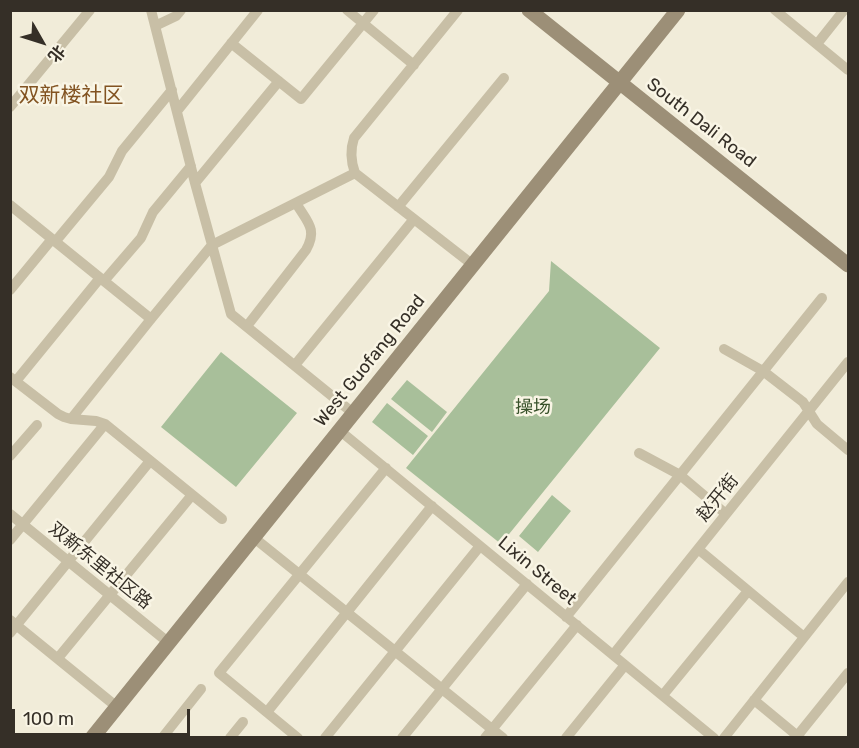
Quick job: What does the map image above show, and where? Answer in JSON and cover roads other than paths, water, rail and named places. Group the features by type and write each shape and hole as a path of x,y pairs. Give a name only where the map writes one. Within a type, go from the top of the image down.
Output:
{"street":[{"path":"10,107 90,10"},
{"path":"152,10 195,183 231,314 353,412"},
{"path":"155,26 176,16 181,10"},
{"path":"177,111 258,10"},
{"path":"347,10 414,65"},
{"path":"231,43 301,99 374,10"},
{"path":"458,10 354,138 351,147 352,166 355,173 473,265"},
{"name":"South Dali Road","path":"529,10 849,265"},
{"name":"West Guofang Road","path":"93,738 678,10"},
{"path":"775,10 849,70"},
{"path":"817,44 844,10"},
{"path":"398,207 504,78"},
{"path":"195,183 279,81"},
{"path":"10,290 109,177 122,151 172,90"},
{"path":"191,166 153,212 141,238 13,379 64,417 105,424 222,519"},
{"path":"71,419 212,245 355,173"},
{"path":"247,326 312,240 312,230 296,203"},
{"path":"10,205 151,319"},
{"path":"295,365 414,219"},
{"path":"566,617 822,298"},
{"path":"724,349 764,371 803,402 817,424 849,450"},
{"name":"赵开街","path":"613,655 849,362"},
{"path":"10,540 105,424"},
{"path":"10,456 37,425"},
{"name":"Lixin Street","path":"339,430 714,738"},
{"path":"639,453 680,476 726,514"},
{"path":"117,707 58,658 13,626 150,461"},
{"path":"298,738 219,673 386,468"},
{"path":"58,658 192,495"},
{"path":"267,712 432,506"},
{"name":"双新东里社区路","path":"10,514 169,643"},
{"path":"253,537 442,689 488,733 502,738"},
{"path":"325,738 480,546"},
{"path":"698,549 804,637"},
{"path":"724,738 849,582"},
{"path":"402,738 527,584"},
{"path":"663,695 748,591"},
{"path":"488,733 577,625"},
{"path":"566,738 625,665"},
{"path":"754,700 799,736 849,673"},
{"path":"162,738 201,689"},
{"path":"230,738 243,722"}],"district":[{"name":"双新楼社区","path":"71,96"}],"park label":[{"name":"操场","path":"533,408"}]}
